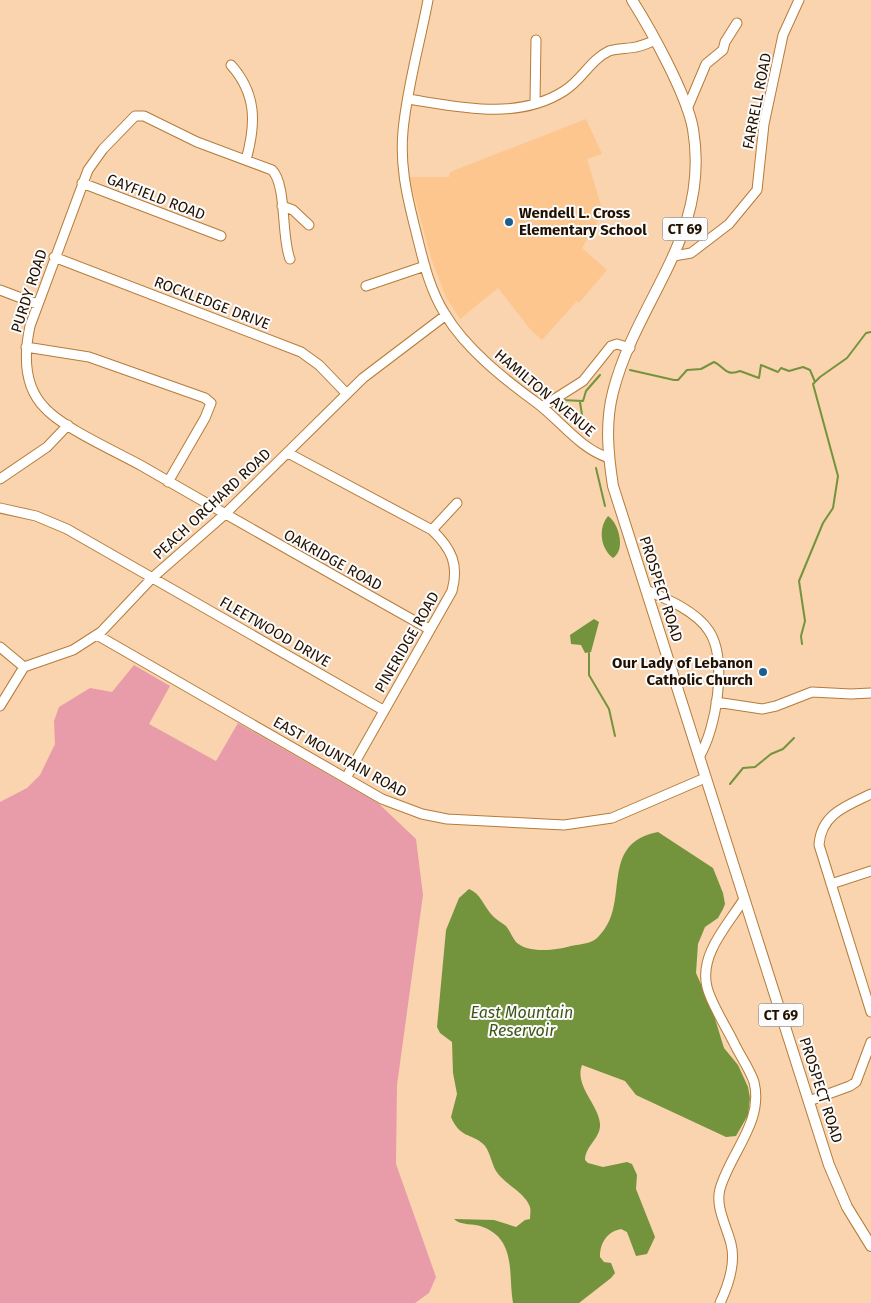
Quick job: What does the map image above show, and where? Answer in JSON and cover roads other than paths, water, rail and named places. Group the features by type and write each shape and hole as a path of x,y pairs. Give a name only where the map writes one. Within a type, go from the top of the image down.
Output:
{"main road":[{"name":"PROSPECT ROAD","path":"632,0 688,109 695,147 695,187 690,215 674,256 620,370 611,404 609,458 613,486 808,1101 838,1189 871,1246"}],"street":[{"name":"HAMILTON AVENUE","path":"428,0 403,130 402,174 425,266 446,315 492,369 542,407 585,446 596,454 609,458"},
{"name":"FARRELL ROAD","path":"674,256 691,253 729,224 757,190 764,124 783,34 799,0"},
{"path":"688,109 706,64 723,50 725,42 736,24"},
{"path":"535,102 536,40"},
{"path":"408,99 492,111 552,98 566,90 597,58 611,50 637,47 654,41"},
{"path":"231,65 245,82 254,118 253,136 246,160 274,172 278,180 285,248 290,259"},
{"name":"PURDY ROAD","path":"224,515 68,425 45,409 35,394 27,371 26,347 37,304 82,184 99,153 138,114 197,142 246,160"},
{"name":"GAYFIELD ROAD","path":"82,184 221,236"},
{"path":"282,206 293,210 309,225"},
{"name":"ROCKLEDGE DRIVE","path":"54,257 301,352 319,366 346,394"},
{"path":"366,286 425,266"},
{"path":"0,290 37,304"},
{"name":"PEACH ORCHARD ROAD","path":"24,667 73,650 97,635 118,617 152,578 224,515 346,394 380,363 446,315"},
{"path":"542,407 583,381 611,346 617,344 630,348"},
{"path":"26,347 89,357 205,398 211,403 211,409 168,482"},
{"path":"0,479 48,447 68,425"},
{"name":"PINERIDGE ROAD","path":"288,453 432,530 450,550 456,570 452,591 346,778"},
{"path":"432,530 457,503"},
{"name":"FLEETWOOD DRIVE","path":"0,508 53,522 383,710"},
{"name":"OAKRIDGE ROAD","path":"224,515 429,629"},
{"path":"646,590 682,609 701,622 710,632 717,657 716,702 708,740 699,757"},
{"name":"EAST MOUNTAIN ROAD","path":"97,635 382,798 422,814 446,819 564,825 612,818 705,778"},
{"path":"0,647 24,667 0,706"},
{"path":"716,702 762,710 812,692 871,693"},
{"path":"871,794 833,815 820,832 819,846 821,858 869,1000 871,1012"},
{"path":"831,884 871,871"},
{"path":"720,1303 727,1288 732,1260 732,1246 720,1207 720,1190 756,1108 754,1082 707,988 706,968 711,951 744,899"},
{"path":"808,1101 850,1086 856,1082 871,1042"}],"water":[{"path":"608,516 615,524 620,537 619,549 613,558 605,549 602,538 603,526"},
{"path":"594,619 599,622 591,652 585,653 581,645 571,644 570,635"},
{"name":"East Mountain Reservoir","path":"658,832 713,868 723,893 725,904 723,909 718,918 705,927 698,944 696,973 712,1009 724,1048 738,1065 748,1087 750,1098 748,1115 736,1136 726,1137 636,1095 625,1081 582,1065 581,1080 596,1110 600,1124 598,1134 587,1150 585,1160 588,1163 603,1167 627,1162 632,1164 637,1175 636,1189 655,1237 647,1254 636,1256 627,1232 621,1229 611,1233 603,1243 600,1257 604,1262 611,1263 615,1273 579,1303 513,1303 509,1260 501,1241 494,1233 483,1227 460,1223 454,1219 494,1220 516,1227 525,1220 530,1219 530,1207 524,1197 496,1171 485,1146 458,1129 451,1117 457,1094 453,1073 452,1042 440,1033 437,1027 446,930 459,898 469,889 479,897 496,919 506,926 516,942 521,946 535,950 551,950 593,941 609,923 614,908 621,861 628,849 639,839"}],"waterway":[{"path":"802,644 801,636 805,621 799,581 823,523 833,508 838,476 813,384 847,358 866,333 871,332"},
{"path":"630,370 678,380 687,370 701,369 714,362 728,372 740,371 759,378 761,365 778,372 781,368 789,371 803,367 810,370 815,382"},
{"path":"562,400 583,401 586,391 600,375"},
{"path":"580,402 583,421"},
{"path":"596,468 605,506"},
{"path":"589,653 589,675 609,709 615,736"},
{"path":"730,784 743,768 755,767 771,754 783,749 794,738"}],"place":[{"name":"Wendell L. Cross Elementary School","path":"509,222"},
{"name":"Our Lady of Lebanon Catholic Church","path":"763,672"}]}
